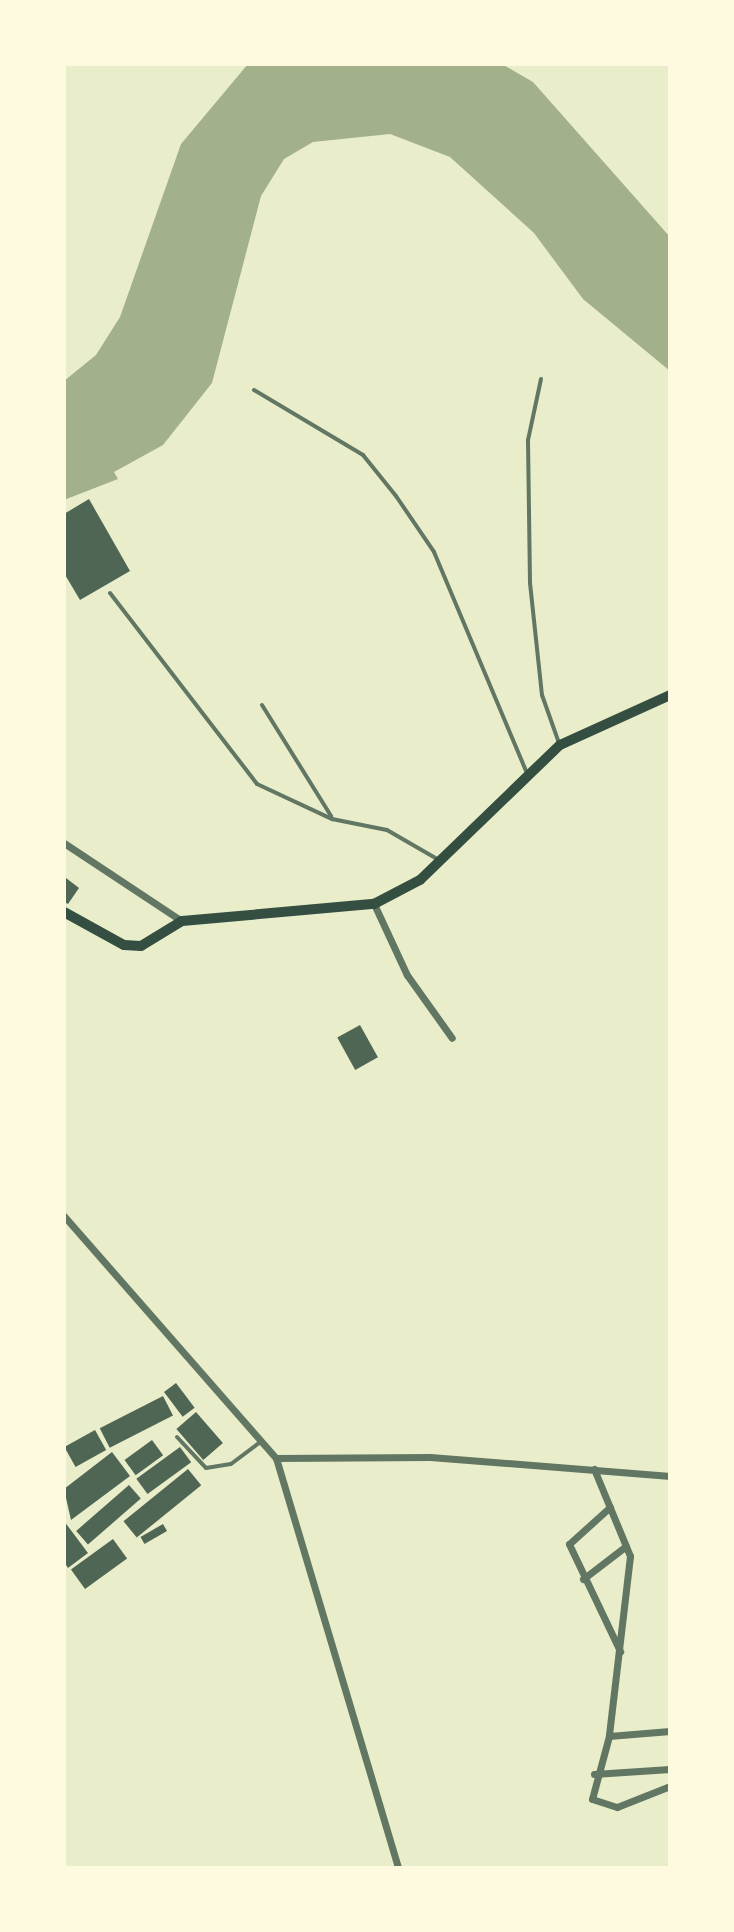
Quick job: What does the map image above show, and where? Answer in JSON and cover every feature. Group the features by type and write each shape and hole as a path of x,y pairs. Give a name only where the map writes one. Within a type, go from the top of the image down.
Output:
{"main road":[{"path":"64,912 124,945 141,946 182,921 374,904 420,880 526,771 560,745 670,695"}],"street":[{"path":"64,843 182,921"},
{"path":"374,904 407,975 452,1038"},
{"path":"64,1216 264,1440 276,1458 398,1868"},
{"path":"276,1458 430,1457 670,1476"},
{"path":"594,1469 626,1546 621,1652 609,1736 594,1774 592,1799 617,1807 670,1786"},
{"path":"610,1507 569,1544 583,1579 621,1652"},
{"path":"583,1579 626,1546"},
{"path":"609,1736 670,1731"},
{"path":"594,1774 670,1769"}],"lane":[{"path":"541,379 528,440 530,583 542,695 560,745"},
{"path":"254,390 363,455 396,496 434,552 526,771"},
{"path":"670,517 670,695"},
{"path":"110,593 257,784 332,819 387,830 439,860"},
{"path":"262,705 332,819"},
{"path":"177,1437 206,1468 231,1464 264,1440"}],"shaded area":[{"path":"248,64 502,64 533,82 670,237 670,371 583,299 534,233 450,157 390,134 313,142 284,159 261,196 212,383 163,445 114,472 118,479 64,500 64,381 96,355 120,317 181,144"}],"building":[{"path":"89,499 130,571 80,600 64,573 64,514"},
{"path":"66,878 79,888 68,904 64,902"},
{"path":"360,1025 378,1057 355,1070 337,1038"},
{"path":"176,1383 195,1408 183,1417 164,1392"},
{"path":"163,1396 173,1416 110,1448 100,1428"},
{"path":"196,1412 223,1443 203,1460 176,1429"},
{"path":"95,1430 106,1450 76,1467 64,1447"},
{"path":"152,1440 163,1455 136,1475 124,1460"},
{"path":"180,1447 191,1462 147,1494 136,1479"},
{"path":"112,1452 130,1476 71,1520 64,1489"},
{"path":"188,1469 201,1485 137,1538 123,1521"},
{"path":"129,1485 141,1499 88,1545 76,1531"},
{"path":"64,1521 88,1553 68,1568 64,1562"},
{"path":"163,1524 167,1531 144,1544 140,1537"},
{"path":"113,1539 127,1558 85,1589 71,1570"}]}
